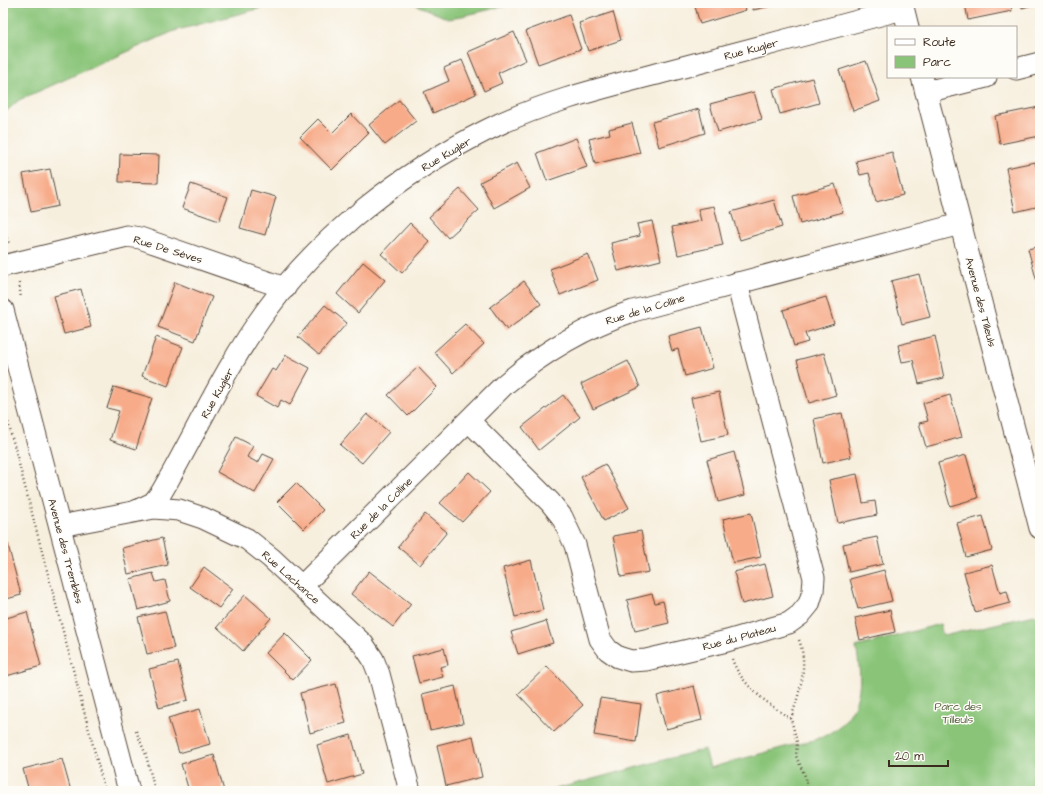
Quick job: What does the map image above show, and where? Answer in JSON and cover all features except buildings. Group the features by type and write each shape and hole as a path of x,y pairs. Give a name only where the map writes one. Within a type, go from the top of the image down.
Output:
{"street":[{"name":"Rue Kugler","path":"136,511 148,506 161,493 250,335 285,288 341,228 389,190 439,156 486,130 545,106 602,89 904,13"},
{"path":"1017,69 1040,63"},
{"path":"924,85 978,78"},
{"name":"Avenue des Tilleuls","path":"924,85 1040,528"},
{"name":"Rue de la Colline","path":"302,586 518,373 549,351 581,332 633,311 960,224"},
{"name":"Rue De Sèves","path":"3,266 127,236 140,238 285,288"},
{"name":"Rue du Plateau","path":"469,420 550,502 562,517 575,545 600,639 613,654 631,661 646,660 727,641 789,623 800,615 809,604 813,591 814,578 736,283"},
{"name":"Avenue des Trembles","path":"3,310 129,791"},
{"name":"Rue Lachance","path":"60,526 136,511 162,508 179,510 222,526 247,539 302,586 363,644 373,659 379,674 410,791"}],"path":[{"path":"3,231 9,243"},
{"path":"3,403 105,791"},
{"path":"798,636 804,665 790,719 797,742 796,756 805,776 807,788 805,791"},
{"path":"730,654 742,680 790,719"}],"green space":[{"path":"3,3 293,3 269,6 174,31 19,100 3,114"},
{"path":"412,3 518,3 449,19"},
{"name":"Parc des Tilleuls","path":"1039,614 1040,791 548,791 705,749 710,768 817,739 840,726 854,707 858,696 860,672 856,647 940,624 943,636"}]}
